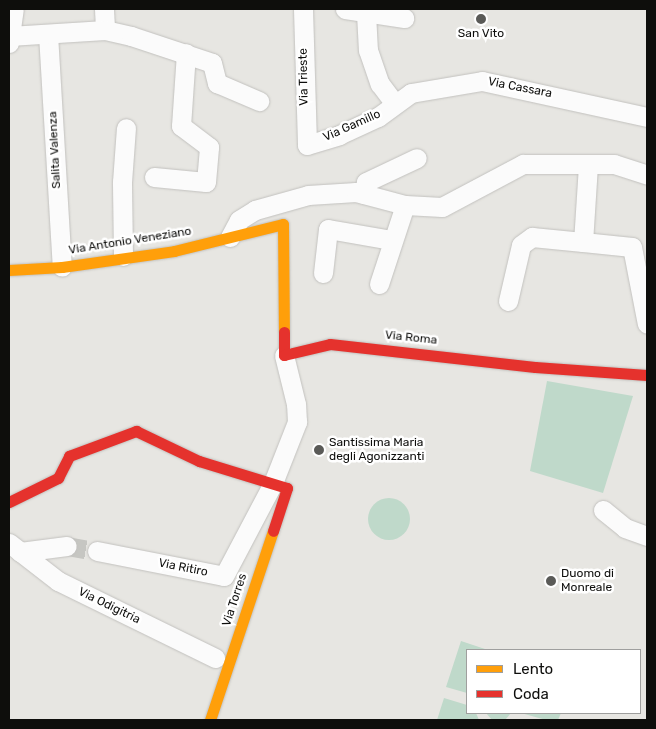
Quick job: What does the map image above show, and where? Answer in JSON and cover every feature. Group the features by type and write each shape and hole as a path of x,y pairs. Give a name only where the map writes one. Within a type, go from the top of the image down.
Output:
{"street":[{"path":"14,9 9,38 104,30 186,53 212,63 217,83 259,101"},
{"path":"104,9 104,30"},
{"name":"Via Trieste","path":"303,9 307,145"},
{"path":"345,9 404,18"},
{"path":"366,12 368,50 380,84 395,104"},
{"name":"Salita Valenza","path":"48,34 62,267"},
{"path":"154,177 206,182 209,148 181,126 186,53"},
{"name":"Via Cassara","path":"395,104 410,93 482,81 647,117"},
{"name":"Via Gamillo","path":"307,145 339,135 378,117 395,104"},
{"path":"123,256 122,182 126,128"},
{"path":"364,194 366,182 416,158"},
{"path":"230,237 239,220 255,210 308,195 364,194 404,205 442,207 522,164 588,166 614,164 647,176"},
{"path":"583,242 588,166"},
{"path":"379,284 404,205"},
{"name":"Via Antonio Veneziano","path":"9,270 62,267 123,256 174,251 283,224 284,355"},
{"path":"323,273 328,229 392,240"},
{"path":"508,301 521,245 532,237 632,248 647,324"},
{"name":"Via Roma","path":"284,355 330,344 535,367 646,372"},
{"path":"9,502 58,478 69,456 136,431 198,461 280,485 297,422 296,404 284,355"},
{"name":"Via Ritiro","path":"98,552 224,576 280,485"},
{"name":"Via Torres","path":"210,720 280,485"},
{"path":"603,510 626,528 647,536"},
{"path":"14,547 67,546"},
{"name":"Via Odigitria","path":"14,547 58,581 215,658"}],"green space":[{"path":"547,381 633,396 603,493 530,471"},
{"path":"393,498 401,501 407,507 410,519 407,531 401,537 385,540 377,537 371,531 368,515 371,507 377,501"},
{"path":"461,641 485,649 466,649 466,693 446,687"},
{"path":"444,698 466,705 466,714 476,714 479,720 437,720"},
{"path":"487,714 510,714 505,720 492,720"},
{"path":"525,714 561,714 558,720 546,720"}],"tunnel":[{"path":"67,546 90,550"}],"traffic: slow":[{"path":"9,270 62,267 174,251 283,224 284,332"},
{"path":"210,720 273,531"}],"traffic: jam":[{"path":"284,332 284,355 330,344 535,367 647,375"},
{"path":"9,502 58,478 69,456 136,431 199,461 287,488 273,531"}],"place":[{"name":"San Vito","path":"481,19"},
{"name":"Santissima Maria degli Agonizzanti","path":"319,450"},
{"name":"Duomo di Monreale","path":"551,581"}]}
